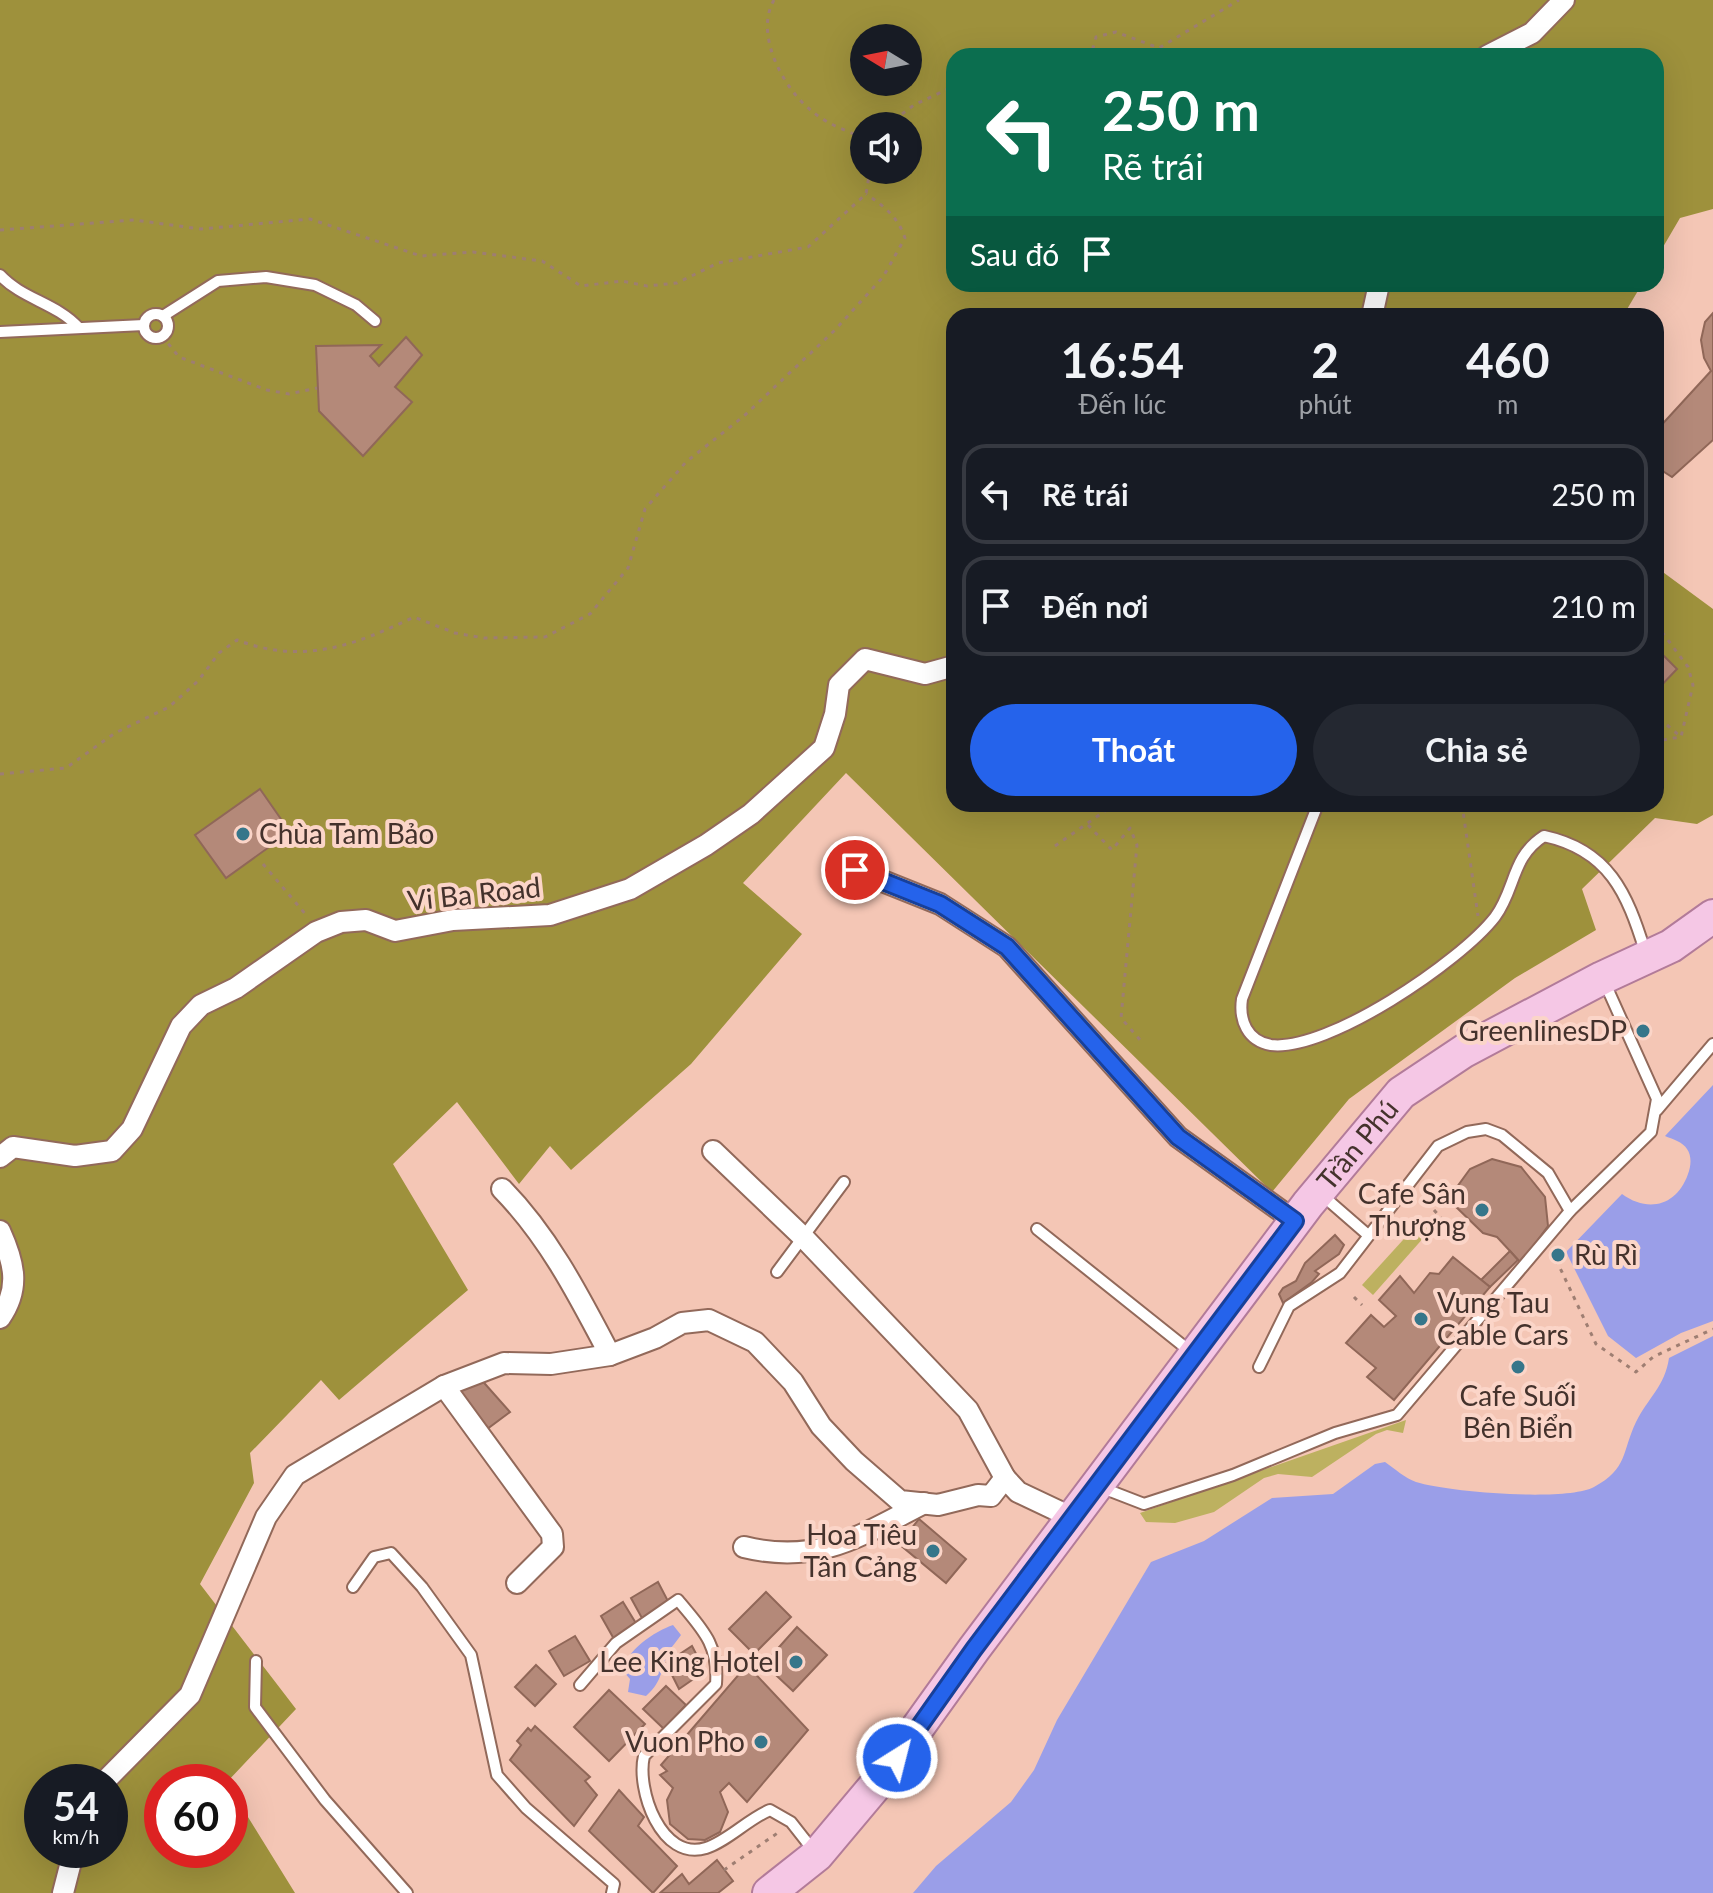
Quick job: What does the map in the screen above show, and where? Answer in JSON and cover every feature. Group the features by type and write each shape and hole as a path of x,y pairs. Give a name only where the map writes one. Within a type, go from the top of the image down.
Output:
{"main road":[{"name":"Trần Phú","path":"769,1893 817,1855 880,1780 1295,1221 1401,1093 1464,1051 1602,978 1671,946 1713,916"}],"street":[{"path":"1503,48 1532,33 1564,0"},
{"name":"Vi Ba Road","path":"0,1157 13,1147 75,1156 112,1151 132,1129 181,1026 201,1005 236,988 316,932 341,922 366,920 395,931 453,920 550,915 630,889 706,845 751,814 824,748 835,714 839,685 865,659 925,674 946,668"},
{"path":"855,870 940,904 1007,947 1178,1137 1295,1221"},
{"path":"713,1151 804,1238 968,1410 1005,1478 1018,1492 1073,1518"},
{"path":"502,1189 531,1219 573,1284 610,1355"},
{"path":"0,1231 16,1276 10,1303 0,1318"},
{"path":"122,1764 190,1695 266,1517 295,1475 444,1386 504,1363 551,1364 610,1355 655,1338 682,1323 709,1320 755,1342 793,1382 821,1426 854,1461 900,1501 938,1505 978,1495 991,1496 1005,1478"},
{"path":"444,1386 552,1534 553,1547 517,1583"},
{"path":"744,1547 774,1554 813,1553 864,1534 924,1503"},
{"path":"63,1893 69,1868"}],"lane":[{"path":"0,275 11,287 63,311 78,327"},
{"path":"144,325 151,314 163,316 218,281 266,277 315,285 356,305 375,321"},
{"path":"144,325 151,337 162,336 168,327 163,316"},
{"path":"0,332 144,325"},
{"path":"1315,812 1242,999 1240,1015 1246,1031 1265,1044 1287,1046 1333,1032 1423,980 1481,931 1505,902 1528,846 1544,836 1560,839 1608,866 1634,913 1647,957"},
{"path":"1098,1486 1144,1504 1233,1475 1335,1433 1397,1415 1570,1211 1651,1132 1657,1099 1602,978"},
{"path":"1657,1110 1713,1044"},
{"path":"1259,1367 1289,1306 1340,1273 1438,1146 1467,1132 1486,1129 1519,1146 1548,1173 1570,1211"},
{"path":"777,1272 844,1182"},
{"path":"1318,1191 1368,1235"},
{"path":"1037,1229 1196,1356"},
{"path":"353,1587 374,1557 391,1553 422,1587 471,1655 497,1775 526,1808 614,1884 612,1893"},
{"path":"580,1685 616,1643 678,1600 710,1640 718,1660 716,1684 644,1756 643,1792 654,1820 673,1842 685,1849 708,1848 770,1810 791,1822 817,1855"},
{"path":"256,1661 255,1707 325,1800 407,1893"}],"path":[{"path":"774,0 766,14 768,41 786,78 812,111 850,131"},
{"path":"1093,48 1096,37 1116,32 1159,48 1239,0"},
{"path":"905,112 946,90"},
{"path":"0,230 134,220 201,229 310,219 421,256 473,252 542,261 581,286 622,281 647,286 677,283 718,263 808,247 866,194 868,184"},
{"path":"0,774 66,768 115,733 169,707 198,681 219,653 237,640 288,654 340,648 414,617 469,636 545,637 590,614 628,568 645,509 686,462 789,376 883,277 905,238 901,225 884,206 866,194"},
{"path":"162,336 179,357 253,386 289,394 317,388"},
{"path":"1664,635 1688,667 1693,685 1681,737"},
{"path":"1667,725 1681,737"},
{"path":"1664,740 1681,737"},
{"path":"1055,846 1105,812"},
{"path":"1463,812 1481,931"},
{"path":"1088,825 1112,850 1130,828 1137,845 1121,1018 1141,1041"},
{"path":"263,864 307,917"},
{"path":"1434,1210 1441,1218"},
{"path":"1546,1239 1596,1344 1636,1372 1653,1357 1713,1329"},
{"path":"1354,1297 1362,1305"},
{"path":"724,1870 765,1844 791,1822"}],"shaded area":[{"path":"0,0 1713,0 1713,209 1680,218 1664,245 1664,48 946,48 946,292 1637,292 1628,308 946,308 946,812 1664,812 1664,573 1713,609 1713,815 1697,824 1655,818 1582,889 1596,930 1515,978 1349,1099 1272,1192 846,773 743,883 802,934 691,1064 571,1170 550,1146 519,1184 457,1102 393,1164 468,1290 339,1400 321,1380 250,1453 254,1483 200,1584 296,1709 244,1764 144,1764 144,1868 248,1868 248,1817 295,1893 0,1893"},
{"path":"1423,1218 1433,1227 1373,1295 1362,1285"},
{"path":"1406,1420 1403,1433 1387,1430 1376,1434 1312,1477 1278,1474 1264,1478 1214,1512 1175,1523 1146,1522 1140,1513"}],"water":[{"path":"1713,1085 1713,1321 1681,1333 1636,1358 1608,1336 1566,1252 1622,1194 1632,1200 1651,1204 1661,1203 1677,1193 1688,1174 1690,1155 1683,1144 1665,1136"},
{"path":"1713,1336 1713,1893 913,1893 936,1866 1011,1802 1034,1770 1057,1720 1151,1562 1204,1541 1272,1498 1333,1494 1375,1464 1385,1462 1416,1482 1453,1489 1534,1495 1580,1492 1594,1487 1619,1466 1636,1422 1660,1384 1669,1358"},
{"path":"673,1625 681,1635 669,1651 656,1685 646,1696 628,1692 630,1679 623,1671 629,1656 650,1637"}],"building":[{"path":"1713,313 1713,440 1672,477 1664,472 1664,422 1711,371 1704,358 1701,340 1705,322"},
{"path":"406,337 422,355 395,387 412,402 363,456 319,411 316,346 381,345 370,356 379,366"},
{"path":"1664,656 1677,669 1664,683"},
{"name":"Chùa Tam Bảo","path":"260,789 290,832 226,878 195,835"},
{"path":"1492,1159 1521,1167 1545,1197 1548,1226 1521,1263 1497,1237 1483,1233 1452,1203 1459,1192 1457,1187 1470,1169"},
{"path":"1335,1235 1344,1245 1339,1254 1315,1271 1319,1274 1312,1282 1283,1303 1279,1294 1283,1288 1296,1281 1305,1263"},
{"path":"1510,1251 1518,1260 1490,1287 1481,1280"},
{"path":"1453,1257 1490,1287 1394,1400 1367,1377 1376,1368 1346,1343 1371,1315 1384,1327 1396,1316 1379,1300 1400,1276 1414,1293 1430,1273 1439,1274"},
{"path":"478,1376 510,1412 479,1435 451,1397"},
{"name":"Hoa Tiêu Tân Cảng","path":"919,1519 966,1559 946,1583 899,1544"},
{"path":"658,1582 670,1605 643,1620 631,1598"},
{"path":"766,1592 791,1617 754,1654 729,1629"},
{"path":"623,1602 637,1625 614,1639 601,1616"},
{"path":"797,1627 827,1655 793,1691 764,1664"},
{"path":"575,1636 590,1661 564,1676 549,1651"},
{"path":"692,1646 705,1671 679,1689 666,1663"},
{"path":"536,1665 556,1684 535,1706 515,1687"},
{"path":"747,1665 808,1730 747,1802 729,1783 720,1792 728,1812 720,1832 705,1840 688,1839 670,1824 667,1800 673,1788 660,1775 667,1771 661,1765"},
{"path":"666,1686 686,1705 664,1729 643,1709"},
{"path":"609,1690 645,1724 609,1761 574,1727"},
{"path":"535,1726 590,1777 585,1781 597,1795 574,1826 510,1760 521,1745 517,1741 528,1728 531,1731"},
{"path":"619,1790 644,1817 638,1826 677,1866 653,1893 589,1831"},
{"path":"717,1860 733,1881 718,1893 660,1893 682,1874 689,1884"}],"place":[{"name":"Chùa Tam Bảo","path":"243,834"},
{"name":"GreenlinesDP","path":"1643,1031"},
{"name":"Cafe Sân Thượng","path":"1482,1210"},
{"name":"Rù Rì","path":"1558,1255"},
{"name":"Vung Tau Cable Cars","path":"1421,1319"},
{"name":"Cafe Suối Bên Biển","path":"1518,1367"},
{"name":"Hoa Tiêu Tân Cảng","path":"933,1551"},
{"name":"Lee King Hotel","path":"796,1662"},
{"name":"Vuon Pho","path":"761,1742"}],"route":[{"path":"855,870 940,904 1007,947 1178,1137 1295,1221 974,1649 897,1758"}]}
